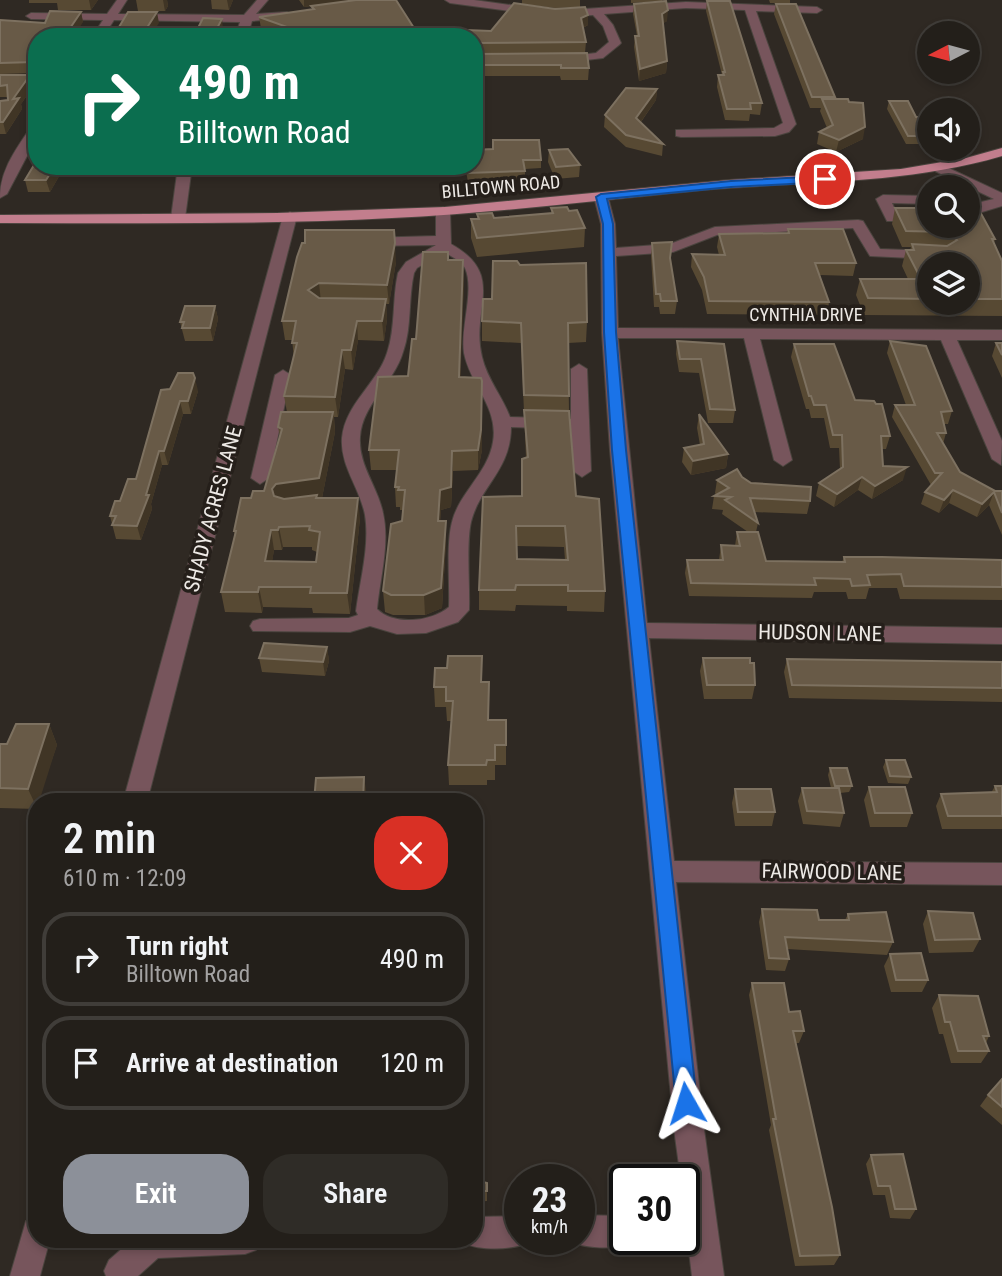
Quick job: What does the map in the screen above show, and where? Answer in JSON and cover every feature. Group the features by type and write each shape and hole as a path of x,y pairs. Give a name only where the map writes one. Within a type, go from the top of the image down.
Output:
{"main road":[{"name":"BILLTOWN ROAD","path":"0,219 290,216 443,211 731,184 899,174 940,168 1002,152"}],"street":[{"path":"103,28 121,0"},
{"path":"244,28 247,18 263,0"},
{"path":"450,0 555,14 686,5 817,10"},
{"path":"681,133 775,132 790,124 750,8"},
{"path":"543,60 586,59 605,54 615,43 608,25 597,12"},
{"path":"31,16 247,18 296,13"},
{"path":"0,80 28,80"},
{"path":"0,194 15,152 28,137"},
{"path":"940,168 1002,200"},
{"path":"178,218 184,175"},
{"path":"601,197 608,224 610,332 687,1164"},
{"path":"888,223 883,199 917,200"},
{"path":"980,208 1002,200"},
{"path":"443,211 444,243"},
{"name":"SHADY ACRES LANE","path":"137,793 290,216"},
{"path":"609,252 673,248 715,231 888,223 917,219"},
{"path":"858,224 875,253 917,254"},
{"path":"260,626 350,625 370,618 390,625 443,624 458,610 461,523 466,509 496,462 502,441 499,408 473,356 474,272 465,259 444,243 355,242"},
{"path":"370,618 366,611 375,518 355,468 347,425 391,366 396,352 394,312 411,265 444,243"},
{"name":"CYNTHIA DRIVE","path":"610,332 1002,335"},
{"path":"751,334 783,460"},
{"path":"947,335 1000,459"},
{"path":"579,369 582,471"},
{"path":"260,478 277,424 283,375"},
{"path":"502,422 580,424"},
{"path":"346,502 367,495"},
{"name":"HUDSON LANE","path":"637,630 1002,636"},
{"name":"FAIRWOOD LANE","path":"662,872 690,870 1002,874"},
{"path":"483,1232 504,1231"},
{"path":"25,1275 33,1248"},
{"path":"120,1271 147,1248"},
{"path":"700,1253 708,1276"}],"building":[{"path":"356,0 396,0 414,28 290,28 259,17 314,9 311,6"},
{"path":"666,1 668,10 662,14 667,61 640,69 634,4"},
{"path":"707,1 730,1 762,103 750,103 751,109 727,109 718,75 724,75 725,72"},
{"path":"514,3 555,9 585,7 588,15 581,18 586,42 483,43 483,31 491,31"},
{"path":"776,4 796,4 835,97 812,97"},
{"path":"50,11 81,12 70,28 28,28 28,62 0,63 0,20 45,23"},
{"path":"128,12 157,12 147,28 118,28"},
{"path":"203,18 222,19 217,28 198,28"},
{"path":"587,53 589,68 561,68 561,65 483,65 483,54"},
{"path":"0,75 28,75 13,99 19,98 3,122 0,122 0,101 8,100 7,85 0,86"},
{"path":"626,88 657,89 636,118 663,144 626,135 605,115"},
{"path":"822,99 848,99 849,102 863,103 865,127 839,140 819,132 833,125"},
{"path":"889,101 908,101 917,117 917,136 908,136"},
{"path":"493,140 539,140 541,160 523,160 525,171 483,172 483,150 493,149"},
{"path":"568,149 580,165 556,167 549,150"},
{"path":"28,175 49,175 46,180 25,180"},
{"path":"567,207 569,211 577,210 585,228 477,238 471,219 479,219 477,214 492,213 494,218 553,213 551,208"},
{"path":"895,208 917,208 917,231 906,231"},
{"path":"980,212 995,239 992,239 1002,261 1002,299 980,299 980,252 917,252 917,271 906,250 914,250 912,244 947,246 957,240 955,238 980,238"},
{"path":"788,229 843,229 856,263 815,263 829,302 709,301 704,277 692,254 725,255 719,234 789,233"},
{"path":"305,230 394,230 395,243 387,285 319,283 308,290 319,298 386,299 382,321 357,321 351,350 342,350 335,397 284,396 297,343 292,343 296,321 282,321 297,257 302,243 305,243"},
{"path":"672,242 670,258 677,301 661,301 660,294 656,294 652,243"},
{"path":"423,252 448,252 448,260 463,260 459,377 481,378 481,430 478,450 452,451 451,487 440,490 438,521 446,521 441,588 424,595 391,595 383,591 391,524 402,521 405,490 395,487 399,450 369,450 378,377 408,376 412,339 416,339"},
{"path":"493,261 517,261 520,265 586,263 587,322 568,323 569,396 524,395 521,323 482,321 483,299 492,299"},
{"path":"860,279 917,279 917,299 868,298"},
{"path":"185,306 215,306 210,328 182,328 184,322 180,322"},
{"path":"677,341 724,344 735,410 710,409 701,359 680,359"},
{"path":"890,341 926,346 952,411 941,412 946,433 937,433 960,472 995,491 1002,491 1002,513 994,492 982,504 953,490 944,500 925,492 942,473 935,473 895,405 915,405"},
{"path":"996,343 1002,343 1002,355"},
{"path":"794,344 834,344 855,400 882,404 890,436 881,436 883,466 907,467 875,486 862,477 837,494 819,483 843,467 842,435 833,435 826,405 814,405 809,396"},
{"path":"178,373 193,373 195,378 188,401 180,401 164,451 159,451 146,495 149,495 137,526 112,525 116,516 110,516 115,501 120,501 128,479 136,479 161,390 170,389"},
{"path":"524,410 569,411 576,496 599,499 605,591 568,591 568,585 516,585 515,590 479,590 483,497 522,496 522,459 528,457","holes":["516,526 565,526 568,560 517,559"]},
{"path":"281,412 333,412 319,478 276,484 272,489 274,496 284,499 317,495 316,498 358,498 347,593 310,593 311,587 259,587 258,592 221,592 241,498 251,498 253,491 264,491 282,429 278,427","holes":["310,526 309,530 320,532 316,562 265,561 271,530 278,530 279,527"]},
{"path":"699,414 728,454 693,461 684,448 704,444"},
{"path":"737,469 742,477 751,483 811,487 810,501 750,498 758,523 725,500 731,497 714,496 729,488 717,480"},
{"path":"737,532 758,532 766,561 845,562 844,557 1002,560 1002,587 904,586 901,574 867,575 870,585 852,586 850,579 814,578 816,585 691,583 687,560 723,560 721,545 740,546"},
{"path":"264,643 327,647 323,662 259,658"},
{"path":"448,656 482,656 481,682 489,682 488,720 506,720 506,745 495,745 495,760 487,760 486,765 448,765 453,701 446,701 446,687 434,687 435,668 447,668"},
{"path":"703,658 750,658 750,663 754,663 755,685 707,685"},
{"path":"787,659 1002,662 1002,688 792,685"},
{"path":"16,724 49,724 28,789 0,788 0,744 7,744"},
{"path":"886,760 905,760 911,777 890,776"},
{"path":"830,768 847,768 852,786 835,786"},
{"path":"364,777 363,793 315,793 316,778"},
{"path":"995,786 1002,786 1002,816 948,816 941,794 997,792"},
{"path":"869,787 905,787 912,813 875,813"},
{"path":"802,788 839,788 844,813 807,811"},
{"path":"735,789 771,789 775,812 738,812"},
{"path":"762,909 817,910 819,920 849,920 848,914 886,912 893,942 785,937 789,959 769,958"},
{"path":"928,911 973,913 980,939 935,940"},
{"path":"921,953 928,980 896,980 890,954"},
{"path":"752,983 784,983 789,1012 800,1011 804,1031 793,1031 840,1255 800,1256 773,1119 776,1119"},
{"path":"939,995 978,996 989,1036 983,1036 989,1051 958,1051 950,1022 945,1022"},
{"path":"1002,1079 1002,1107 988,1095"},
{"path":"903,1154 916,1209 895,1209 890,1186 878,1186 871,1155"},
{"path":"483,1182 487,1183 487,1191 483,1191"}],"route":[{"path":"686,1103 619,450 610,332 608,224 601,197 731,184 825,179"}]}
